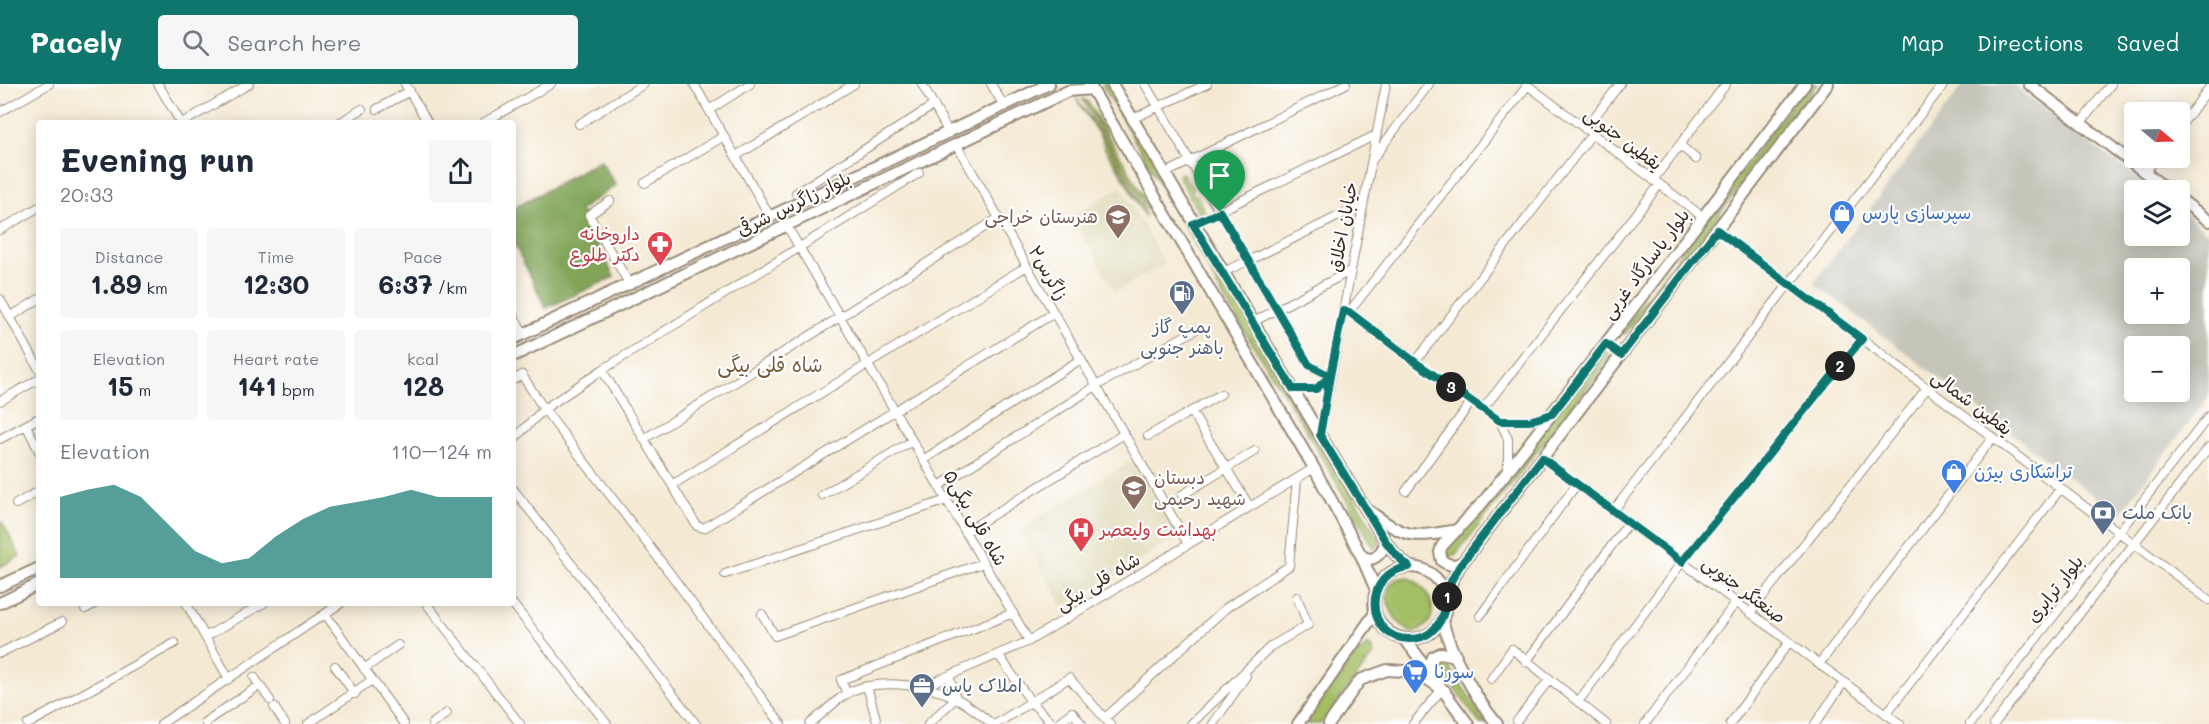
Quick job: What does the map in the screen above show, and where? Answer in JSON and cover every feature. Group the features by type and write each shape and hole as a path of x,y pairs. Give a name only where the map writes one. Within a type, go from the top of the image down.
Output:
{"main road":[{"name":"بلوار زاگرس شرقی","path":"516,338 1049,84"},
{"path":"1112,84 1193,224 1364,507 1386,542 1409,567"},
{"name":"بلوار پاسارگاد غربی","path":"1463,562 1449,565 1442,561 1440,552 1442,546 1508,471 1805,84"},
{"name":"بلوار پاسارگاد غربی","path":"1445,601 1451,583 1463,562 1828,84"},
{"path":"2029,84 2154,180"},
{"name":"بلوار زاگرس شرقی","path":"516,355 787,226 1068,87 1090,86"},
{"path":"1090,86 1314,468 1360,554 1376,590"},
{"path":"863,173 869,186"},
{"path":"2190,207 2209,221"},
{"path":"676,263 682,276"},
{"path":"1606,344 1621,355"},
{"path":"1364,507 1394,530 1411,535 1430,535 1458,530"},
{"path":"1360,554 1370,560 1376,558 1381,554 1386,542"},
{"path":"1442,619 1430,633 1422,637 1405,639 1395,636 1379,622 1375,613 1376,590 1389,574 1402,568 1424,570 1432,575 1444,592 1442,619 1446,637 1489,714 1497,724"},
{"path":"0,586 36,569"},
{"path":"0,603 36,585"},
{"path":"1298,724 1375,613"},
{"path":"1405,639 1468,724"},
{"path":"1428,670 1433,657 1441,653 1456,656"},
{"path":"1329,724 1360,680 1387,670 1421,675 1444,690"}],"street":[{"path":"0,112 49,84"},
{"path":"158,84 180,120"},
{"path":"187,120 249,84"},
{"path":"488,120 551,84"},
{"path":"579,124 644,84"},
{"path":"694,84 771,218"},
{"path":"709,110 750,84"},
{"path":"736,156 854,84"},
{"path":"922,84 949,133"},
{"path":"991,84 1004,106"},
{"path":"1145,84 1309,365 1330,376 1316,389 1293,389"},
{"path":"1132,119 1207,84"},
{"path":"1164,174 1346,84"},
{"name":"خیابان اخلاق","path":"1320,435 1330,376 1346,311 1350,271 1386,84"},
{"path":"1371,161 1429,84"},
{"path":"1415,362 1589,131 1620,84"},
{"path":"1483,409 1656,182 1680,145 1726,84"},
{"path":"1613,511 1944,84"},
{"path":"2080,124 2111,84"},
{"path":"1508,471 1508,439 1500,421 1346,311 1527,85"},
{"name":"یقطین جنوبی","path":"1527,85 1702,217"},
{"path":"377,109 407,88 426,120"},
{"path":"2190,114 2209,88"},
{"path":"796,193 934,105"},
{"path":"344,120 362,109"},
{"path":"1193,224 1376,135"},
{"path":"645,183 724,136"},
{"name":"زاگرس۲","path":"956,144 1188,544"},
{"path":"1680,145 1696,159"},
{"path":"2145,173 2149,168"},
{"path":"516,437 544,409 602,370 919,173"},
{"path":"610,201 589,215 630,285"},
{"path":"1223,272 1363,204"},
{"path":"0,230 36,209"},
{"path":"644,439 999,218"},
{"name":"شاه قلی بیگی۵","path":"787,226 1029,641"},
{"name":"یقطین شمالی","path":"1717,230 2209,600"},
{"path":"672,485 1027,266"},
{"path":"1253,322 1350,271"},
{"path":"0,299 36,364"},
{"path":"10,317 36,301"},
{"path":"602,370 700,528 1054,313"},
{"path":"516,320 524,334"},
{"path":"939,486 1096,386 1195,330"},
{"path":"1578,702 1682,562 1862,339"},
{"path":"923,460 1081,360"},
{"path":"516,378 522,375 544,409 672,576 781,724"},
{"path":"0,401 36,381"},
{"path":"1750,613 1927,388"},
{"path":"1148,436 1221,394"},
{"path":"1406,491 1472,401"},
{"path":"1191,411 1250,507"},
{"path":"1500,421 1529,421 1552,414"},
{"name":"بلوار ترابری","path":"1970,724 2209,416"},
{"path":"0,439 36,420"},
{"path":"26,425 36,445"},
{"path":"965,532 1124,434"},
{"path":"1819,664 1993,437"},
{"path":"822,495 912,441"},
{"name":"بلوار ترابری","path":"1994,724 2209,447"},
{"path":"1182,495 1255,451"},
{"name":"صنعتگر جنوبی","path":"1542,458 1898,723"},
{"name":"شاه قلی بیگی","path":"920,688 1029,641 1314,468"},
{"path":"810,724 847,694 867,686 904,686 940,692 956,698 989,723 1031,702 1069,678 1108,721 1226,608 1289,566 1297,479"},
{"path":"1480,616 1577,483"},
{"path":"1886,714 2061,488"},
{"path":"16,504 36,493"},
{"path":"516,493 696,724"},
{"path":"725,574 947,500"},
{"path":"1526,662 1629,522"},
{"path":"762,614 775,636 983,563"},
{"path":"1191,724 1271,646 1308,625 1297,597"},
{"path":"1645,724 1736,602"},
{"path":"85,609 90,606"},
{"path":"188,606 229,679"},
{"path":"205,637 259,606"},
{"path":"161,724 337,606"},
{"path":"428,606 519,724"},
{"path":"515,606 607,724"},
{"path":"847,694 841,680 1013,613"},
{"path":"326,615 404,724"},
{"path":"0,653 62,622"},
{"path":"1730,724 1789,642"},
{"path":"27,724 175,643"},
{"path":"364,669 398,645"},
{"path":"1491,679 1512,649 1606,724"},
{"path":"998,654 1031,702 1055,724 1072,712 1082,724"},
{"path":"1213,724 1257,662"},
{"path":"335,666 355,694"},
{"path":"949,676 956,698"},
{"path":"254,677 272,703 282,723"},
{"path":"308,724 355,694 372,680"},
{"path":"1517,721 1549,680"},
{"path":"1815,724 1844,682"},
{"path":"206,724 205,722 260,685"},
{"path":"867,686 876,719"},
{"path":"1413,724 1444,690"},
{"path":"928,724 956,698"},
{"path":"432,724 447,713"},
{"path":"820,716 827,724"}],"shaded area":[{"path":"1964,84 2012,84 2139,180 2124,180 2124,246 2190,246 2190,219 2209,234 2209,396 2119,515 1814,283"},
{"name":"هنرستان خراجی","path":"1121,187 1165,264 1115,292 1072,216"},
{"name":"بهداشت ولیعصر","path":"1133,460 1179,536 1063,606 1018,530"}],"green space":[{"path":"1102,84 1110,84 1381,543 1374,548 1302,423 1223,297"},
{"path":"1807,84 1817,84 1681,265 1625,334 1621,332"},
{"path":"1076,98 1111,152 1143,208 1145,217 1105,149 1101,138"},
{"path":"1082,98 1088,102 1155,215 1150,214"},
{"path":"600,160 616,185 580,210 614,277 546,308 516,247 516,207"},
{"path":"1182,173 1192,188 1193,195 1197,195 1205,213 1200,216 1178,175"},
{"path":"1605,349 1610,356 1605,365 1456,554 1447,558 1443,553 1446,546"},
{"path":"2,522 20,556 0,567 0,523"},
{"path":"1407,577 1423,588 1432,605 1430,621 1413,633 1398,621 1392,612 1387,594 1390,586 1396,580"},
{"path":"1370,645 1374,654 1321,724 1306,724 1345,667"},
{"path":"1438,658 1444,659 1487,724 1480,724 1436,662"}],"place":[{"name":"سپرسازی پارس","path":"1842,236"},
{"name":"هنرستان خراجی","path":"1118,240"},
{"name":"داروخانه دکتر طلوع","path":"660,267"},
{"name":"پمپ گاز باهنر جنوبی","path":"1182,316"},
{"name":"تراشکاری بیژن","path":"1954,495"},
{"name":"دبستان شهید رحیمی","path":"1134,511"},
{"name":"بانک ملت","path":"2103,536"},
{"name":"بهداشت ولیعصر","path":"1081,553"},
{"name":"سورنا","path":"1415,695"},
{"name":"املاک یاس","path":"922,709"}],"district":[{"name":"شاه قلی بیگی","path":"770,365"}],"route":[{"path":"1220,212 1193,224 1293,389 1316,389 1330,376 1343,311 1349,312 1415,362 1500,421 1529,421 1552,414 1606,344 1621,355 1717,230 1862,339 1682,562 1542,458 1459,567 1451,583 1445,601 1445,610 1437,627 1422,637 1405,639 1395,636 1379,622 1374,602 1376,590 1383,579 1395,570 1409,567 1386,542 1320,435 1330,376 1309,365 1220,212"}]}
